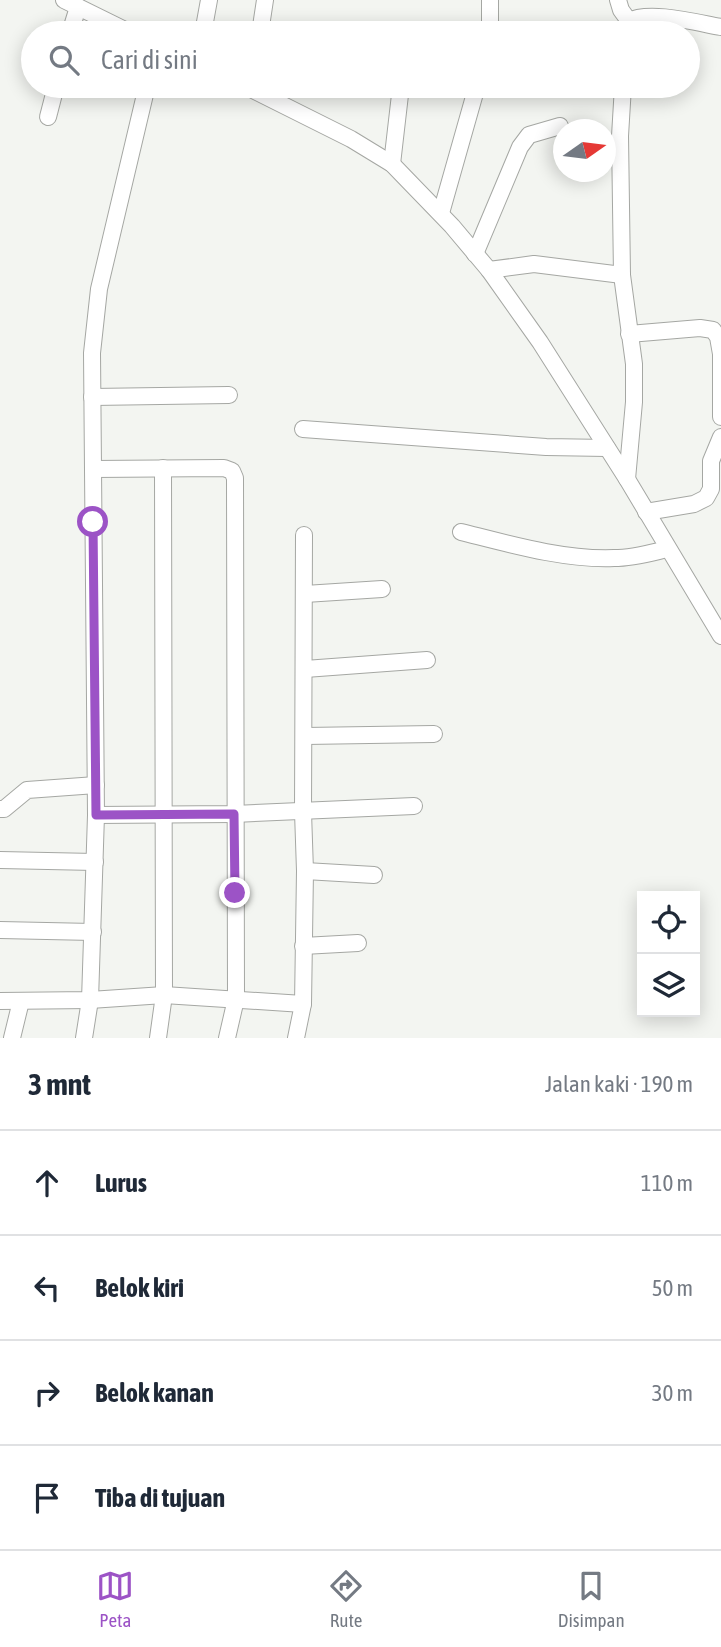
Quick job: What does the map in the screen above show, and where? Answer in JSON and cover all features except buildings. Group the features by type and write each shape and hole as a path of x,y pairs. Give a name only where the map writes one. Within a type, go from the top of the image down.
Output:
{"street":[{"path":"206,21 209,0"},
{"path":"262,21 265,0"},
{"path":"490,21 491,0"},
{"path":"618,0 626,21"},
{"path":"71,4 106,21"},
{"path":"633,21 636,17 652,16 683,21"},
{"path":"700,24 721,27"},
{"path":"48,117 53,98"},
{"path":"84,1038 90,1000 96,815 92,353 99,289 144,98"},
{"path":"270,98 351,139 392,164 440,213 489,270 540,342 627,479 721,636"},
{"path":"392,164 400,98"},
{"path":"440,213 474,98"},
{"path":"623,98 622,275 634,364 634,402 627,479"},
{"path":"475,254 520,147 529,135 553,128"},
{"path":"489,270 534,264 622,275"},
{"path":"629,334 700,328 713,330 718,337 721,354 721,417"},
{"path":"92,397 229,395"},
{"path":"303,429 547,447 607,448"},
{"path":"646,512 694,503 706,498 711,489 711,461 721,438"},
{"path":"158,1038 164,995 163,468"},
{"path":"93,469 224,468 232,471 235,478 236,999 227,1038"},
{"path":"461,532 526,548 612,558 638,556 667,549"},
{"path":"296,1038 303,1004 304,535"},
{"path":"305,594 382,589"},
{"path":"305,669 427,660"},
{"path":"305,736 434,734"},
{"path":"0,809 4,809 27,790 96,785"},
{"path":"96,815 234,814 414,806"},
{"path":"0,860 94,862"},
{"path":"305,871 374,875"},
{"path":"0,930 93,932"},
{"path":"303,946 358,943"},
{"path":"0,1000 90,1000 164,995 303,1004"},
{"path":"12,1038 21,1001"}],"route":[{"path":"93,522 96,815 234,814 235,893"}]}
